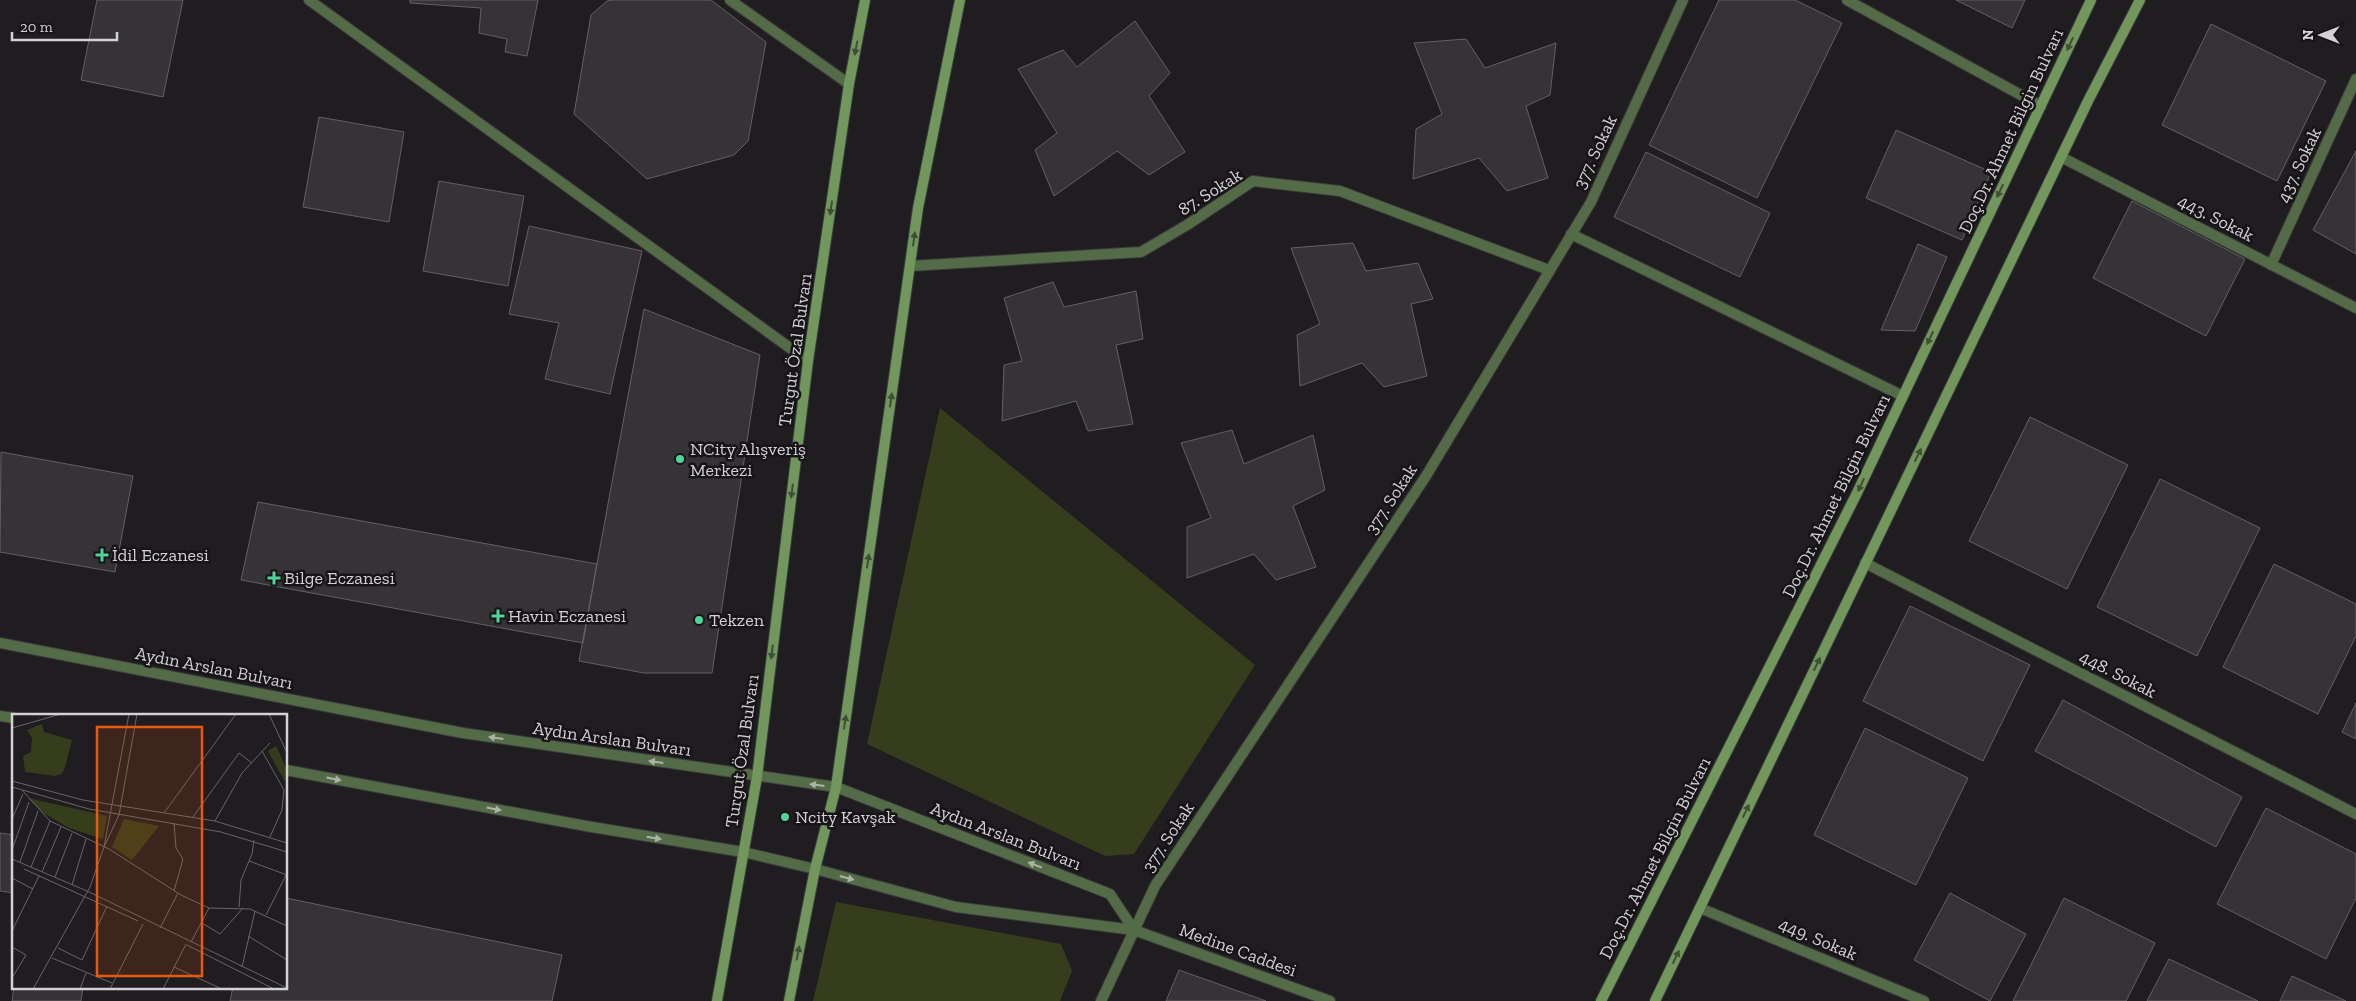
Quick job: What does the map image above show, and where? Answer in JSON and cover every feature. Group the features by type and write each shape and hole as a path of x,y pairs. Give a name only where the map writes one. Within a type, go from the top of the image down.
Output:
{"main road":[{"name":"Turgut Özal Bulvarı","path":"717,1001 757,777 808,360 849,84 865,0"},
{"path":"789,1001 815,869 836,787 918,208 960,0"},
{"name":"Doç.Dr. Ahmet Bilgin Bulvarı","path":"1601,1001 1857,493 2090,0"},
{"path":"1655,1001 2061,157 2140,0"}],"street":[{"path":"309,0 808,360"},
{"path":"730,0 849,84"},
{"name":"377. Sokak","path":"1101,1001 1155,886 1426,476 1591,202 1683,0"},
{"path":"1854,2 2041,106"},
{"name":"437. Sokak","path":"2271,264 2356,79"},
{"name":"443. Sokak","path":"2061,157 2356,308"},
{"name":"87. Sokak","path":"910,266 1141,252 1187,226 1253,181 1340,192 1550,270"},
{"path":"1571,234 1903,396"},
{"name":"448. Sokak","path":"1866,563 2356,814"},
{"name":"Aydın Arslan Bulvarı","path":"0,643 463,734 836,787 1110,894 1134,930"},
{"path":"288,770 586,826 743,852 815,869 956,907 1134,930"},
{"name":"449. Sokak","path":"1700,908 1924,1001"},
{"name":"Medine Caddesi","path":"1134,930 1330,1001"}],"green space":[{"path":"940,408 1255,665 1134,854 1105,856 867,744"},
{"path":"836,902 1061,944 1072,971 1060,1001 813,1001"}],"building":[{"path":"97,0 183,0 163,97 81,80"},
{"path":"410,0 538,0 527,56 505,52 507,39 479,33 481,8 410,3"},
{"path":"711,0 766,42 748,141 734,155 647,179 574,114 591,15 607,1"},
{"path":"1719,0 1795,0 1842,23 1757,198 1649,145"},
{"path":"1956,0 2025,0 2012,28"},
{"path":"1135,21 1170,73 1149,96 1185,152 1149,175 1117,151 1054,196 1035,150 1057,133 1018,69 1063,50 1077,67"},
{"path":"2211,24 2326,81 2277,181 2162,125"},
{"path":"1466,39 1485,68 1556,43 1550,95 1526,106 1548,178 1507,191 1479,158 1413,179 1416,129 1442,114 1414,43"},
{"path":"319,117 404,132 389,222 303,207"},
{"path":"1896,130 1991,172 1962,240 1866,198"},
{"path":"2356,151 2356,254 2313,230"},
{"path":"1646,152 1770,213 1740,277 1614,217"},
{"path":"439,181 524,196 508,286 423,271"},
{"path":"2132,201 2245,259 2206,336 2093,278"},
{"path":"529,226 642,251 610,394 545,379 559,323 509,314"},
{"path":"1353,243 1366,271 1418,263 1433,299 1411,304 1427,376 1384,387 1362,363 1300,386 1297,335 1320,324 1291,248"},
{"path":"1918,244 1947,257 1915,331 1881,330"},
{"path":"1053,282 1064,307 1136,291 1143,339 1116,345 1133,424 1088,431 1076,401 1002,421 1004,365 1022,361 1004,298"},
{"name":"NCity Alışveriş Merkezi","path":"644,309 760,355 712,673 644,673 579,661"},
{"path":"2030,417 2128,465 2067,589 1969,541"},
{"path":"1232,430 1244,464 1313,435 1325,490 1293,506 1316,567 1276,580 1254,554 1187,578 1187,527 1211,518 1181,443"},
{"path":"1,452 133,476 115,572 0,552"},
{"path":"2160,479 2260,528 2197,656 2097,607"},
{"path":"258,502 597,564 583,643 241,580"},
{"path":"2274,564 2356,604 2356,636 2318,714 2223,667"},
{"path":"1910,606 2030,665 1983,761 1863,701"},
{"path":"2063,700 2242,797 2216,847 2035,751"},
{"path":"2356,703 2356,739 2342,732"},
{"path":"1865,728 1968,778 1916,885 1814,835"},
{"path":"2266,808 2356,854 2356,898 2326,959 2217,904"},
{"path":"0,833 12,835 12,893 0,891"},
{"path":"1950,893 2026,934 1990,1001 1914,960"},
{"path":"288,898 562,955 552,1001 230,1001 233,988 288,988"},
{"path":"2064,898 2155,943 2126,1001 2013,1001"},
{"path":"2169,959 2258,1001 2147,1001"},
{"path":"1179,970 1266,1001 1166,1001"},
{"path":"2292,976 2346,1001 2280,1001"},
{"path":"14,988 83,988 81,1001 12,1001"}],"place":[{"name":"NCity Alışveriş Merkezi","path":"680,459"},
{"name":"İdil Eczanesi","path":"102,555"},
{"name":"Bilge Eczanesi","path":"274,578"},
{"name":"Havin Eczanesi","path":"498,616"},
{"name":"Tekzen","path":"699,620"},
{"name":"Ncity Kavşak","path":"785,817"}]}
